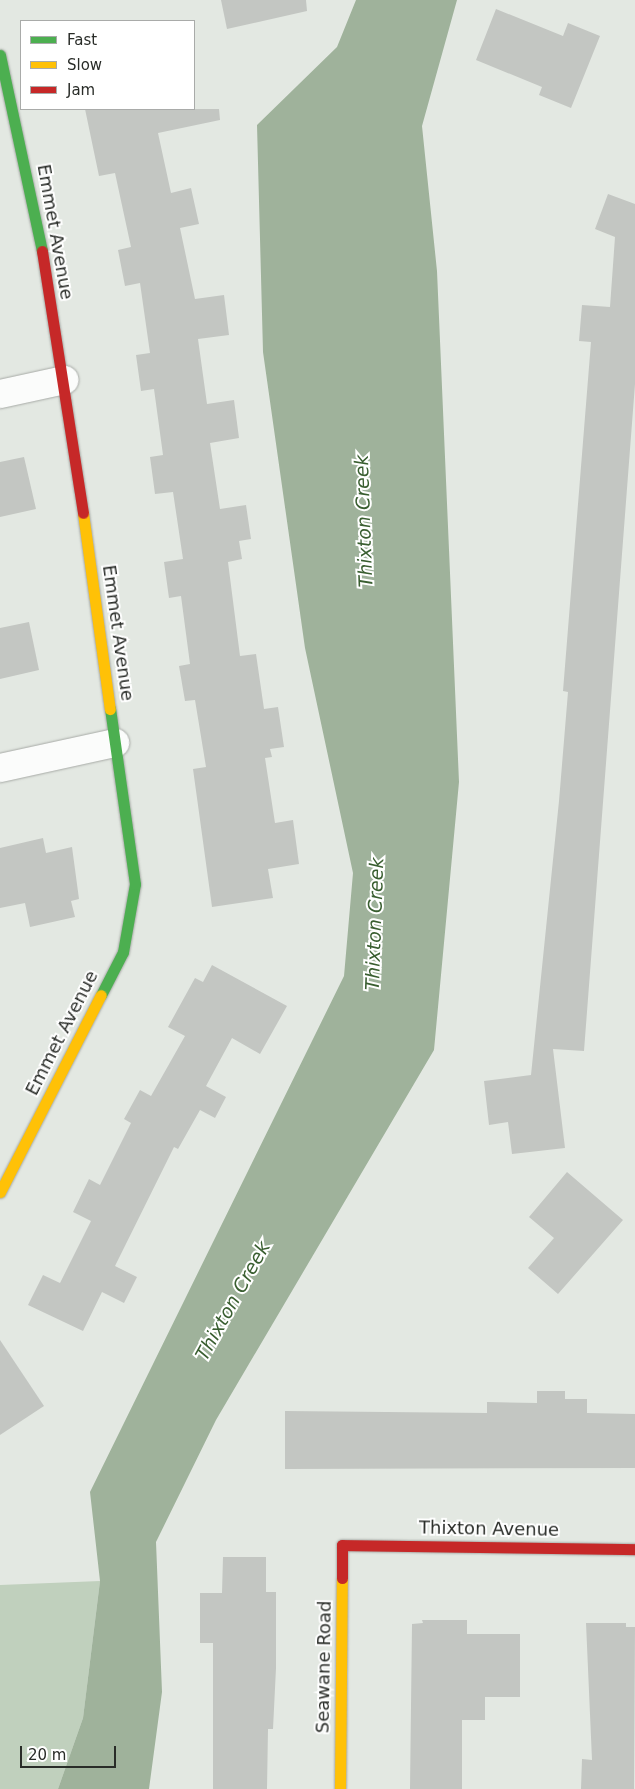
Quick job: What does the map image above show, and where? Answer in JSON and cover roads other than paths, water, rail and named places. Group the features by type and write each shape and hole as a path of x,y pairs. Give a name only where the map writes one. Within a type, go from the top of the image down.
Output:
{"street":[{"name":"Emmet Avenue","path":"0,55 34,201 64,380 135,884 122,952 0,1192"},
{"path":"0,394 64,380"},
{"path":"0,768 114,743"},
{"name":"Thixton Avenue","path":"342,1545 635,1549"},
{"name":"Seawane Road","path":"340,1789 342,1545"}],"water":[{"name":"Thixton Creek","path":"356,0 457,0 422,126 437,271 459,782 434,1050 216,1420 156,1542 162,1692 149,1789 58,1789 83,1718 100,1581 90,1492 344,976 353,873 305,648 263,352 257,125 337,47"}]}
